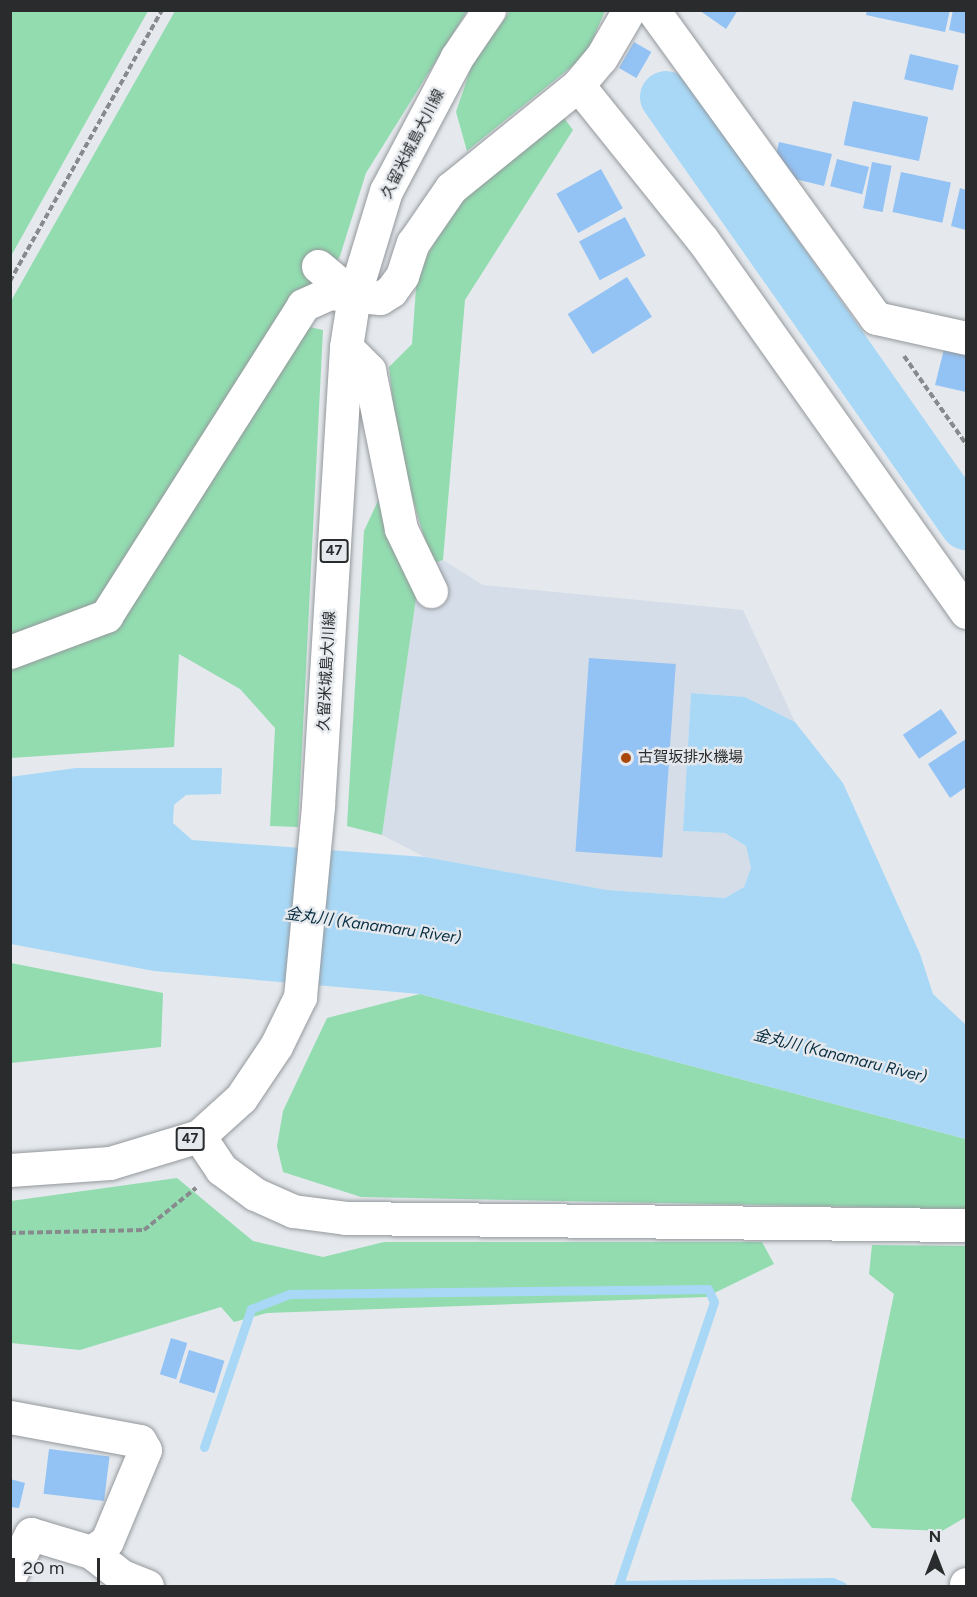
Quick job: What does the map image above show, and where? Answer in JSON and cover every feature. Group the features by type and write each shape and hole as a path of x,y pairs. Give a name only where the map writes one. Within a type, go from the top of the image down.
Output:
{"street":[{"name":"久留米城島大川線","path":"10,1170 110,1163 199,1136 241,1098 276,1046 300,997 318,806 346,347 354,296 386,191 457,57 489,10"},
{"path":"10,652 106,616 303,305 330,293 380,298 391,291 402,276 413,243 451,188 578,85 601,58 629,10"},
{"path":"653,10 876,318 966,338"},
{"path":"578,85 702,239 966,612"},
{"path":"318,266 354,296"},
{"path":"346,347 369,370 401,529 431,591"},
{"path":"199,1136 221,1169 255,1194 292,1211 346,1218 966,1225"},
{"path":"10,1417 140,1441 145,1450 107,1541 91,1552"},
{"path":"10,1575 31,1534 91,1552 122,1576 147,1587"}],"path":[{"path":"10,281 162,10"},
{"path":"876,318 966,444"},
{"path":"10,1233 144,1230 221,1169"}],"shaded area":[{"path":"443,560 483,585 743,610 795,722 745,697 691,693 683,831 725,833 746,846 751,868 744,887 725,898 607,890 425,857 382,835 417,591 432,564"}],"green space":[{"path":"10,11 148,11 11,256"},
{"path":"175,11 467,11 366,173 340,256 301,325 323,330 298,827 270,826 275,728 240,689 179,654 174,747 11,758 11,301"},
{"path":"510,11 605,11 586,55 467,151 456,112 472,65"},
{"path":"561,114 573,130 465,300 443,560 432,564 398,449 389,367 412,344 417,274 458,200"},
{"path":"383,490 417,591 382,835 347,826 364,531"},
{"path":"11,963 163,993 161,1047 11,1063"},
{"path":"420,994 966,1139 966,1209 361,1197 283,1172 277,1146 283,1111 327,1018"},
{"path":"177,1178 253,1241 323,1257 384,1242 762,1242 774,1264 706,1297 267,1313 234,1322 221,1307 80,1350 11,1343 11,1201"},
{"path":"872,1245 966,1246 966,1517 942,1531 872,1528 851,1500 894,1294 869,1274"}],"water":[{"name":"金丸川 (Kanamaru River)","path":"691,693 745,697 795,722 843,783 920,954 933,994 966,1025 966,1139 420,994 154,971 11,944 10,777 76,768 222,768 221,794 186,795 174,805 173,823 192,840 425,857 607,890 725,898 744,887 751,868 746,846 725,833 683,831"}],"building":[{"path":"699,10 738,10 726,29"},
{"path":"867,10 950,10 945,32 866,15"},
{"path":"953,10 966,10 966,34 949,30"},
{"path":"634,42 651,52 636,78 619,68"},
{"path":"910,54 959,65 953,91 904,79"},
{"path":"853,101 928,117 919,161 844,145"},
{"path":"779,142 832,154 824,186 791,178 776,155"},
{"path":"837,159 869,167 862,194 830,186"},
{"path":"872,162 892,166 883,212 863,208"},
{"path":"601,169 623,208 578,233 556,194"},
{"path":"901,172 951,183 942,223 892,212"},
{"path":"960,188 966,190 966,230 951,226"},
{"path":"625,217 646,256 600,280 579,241"},
{"path":"627,277 652,317 593,354 568,314"},
{"path":"944,349 966,354 966,392 935,385"},
{"name":"古賀坂排水機場","path":"589,658 676,664 662,858 575,852"},
{"path":"941,709 957,733 919,759 903,735"},
{"path":"966,739 966,787 950,798 928,764"},
{"path":"171,1338 187,1343 176,1379 160,1374"},
{"path":"189,1350 224,1361 214,1393 179,1383"},
{"path":"49,1449 110,1456 104,1501 44,1494"},
{"path":"10,1479 25,1483 19,1508 10,1507"}],"waterway":[{"path":"666,97 966,524"},
{"path":"204,1447 251,1309 289,1294 708,1289 714,1302 619,1585 832,1582 842,1586"}],"place":[{"name":"古賀坂排水機場","path":"626,758"}]}
